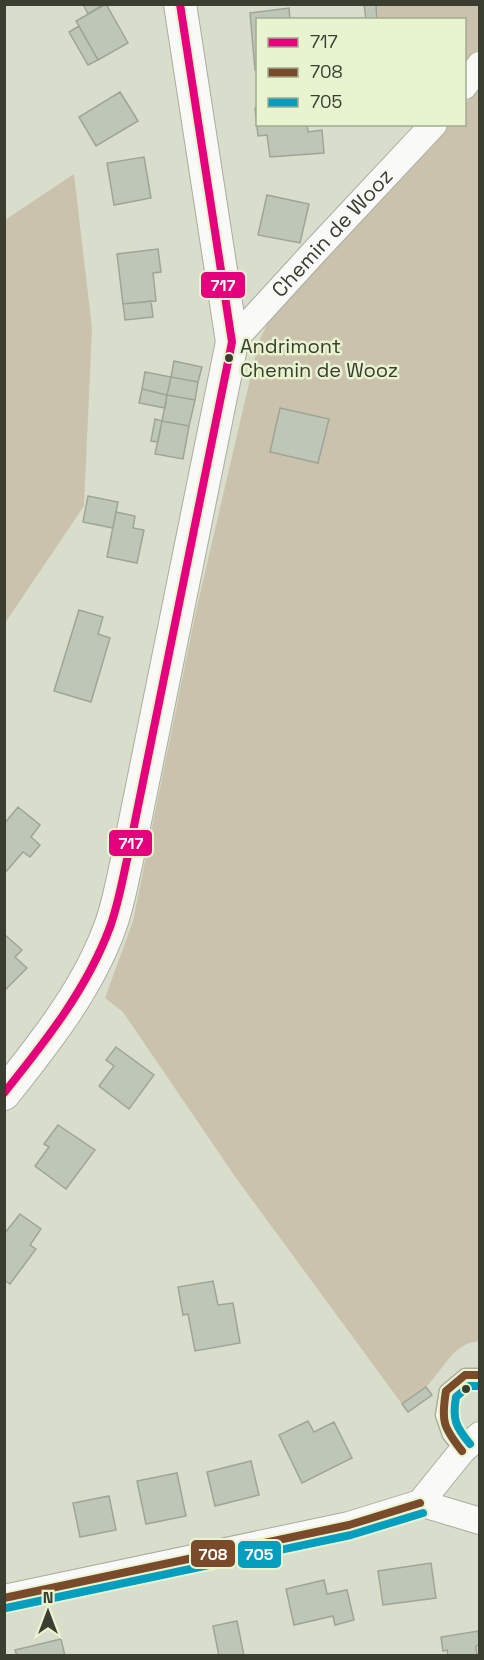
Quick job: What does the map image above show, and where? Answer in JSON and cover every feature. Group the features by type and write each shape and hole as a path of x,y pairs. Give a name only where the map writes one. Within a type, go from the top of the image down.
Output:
{"street":[{"path":"4,1094 65,1015 110,926 129,851 232,342 180,4"},
{"path":"466,85 480,65"},
{"name":"Chemin de Wooz","path":"232,342 432,126"},
{"path":"4,1598 349,1525 420,1503 471,1443"},
{"path":"420,1503 480,1521"}],"lane":[{"path":"471,1443 448,1435 442,1415 446,1391 465,1375 480,1375"}],"shaded area":[{"path":"377,5 479,5 479,55 466,73 466,18 378,18"},
{"path":"479,83 479,1341 470,1343 455,1352 426,1387 402,1404 236,1178 123,1012 105,998 133,921 196,611 259,341 273,312 299,276 446,126 466,126 466,102"},
{"path":"74,174 92,328 84,506 5,623 5,220"}],"building":[{"path":"83,4 104,4 88,14"},
{"path":"106,4 128,43 98,60 76,21"},
{"path":"364,4 376,4 377,18 366,18"},
{"path":"289,8 290,18 256,18 255,70 250,13"},
{"path":"79,26 98,60 88,65 69,32"},
{"path":"120,92 138,121 96,146 79,117"},
{"path":"257,126 307,126 308,132 322,130 324,153 270,157 267,135 258,136"},
{"path":"144,157 151,198 114,205 107,163"},
{"path":"267,195 309,204 300,243 258,235"},
{"path":"158,249 161,272 153,273 156,301 123,304 117,254"},
{"path":"151,301 153,317 125,320 123,304"},
{"path":"174,361 202,367 198,382 171,377"},
{"path":"145,372 171,377 167,395 142,389"},
{"path":"171,377 198,382 195,400 167,395"},
{"path":"142,389 167,395 165,408 139,403"},
{"path":"167,395 195,400 189,426 162,421"},
{"path":"280,408 329,419 318,463 270,452"},
{"path":"155,419 162,421 158,442 151,441"},
{"path":"162,421 189,426 183,459 155,454"},
{"path":"88,496 118,502 113,528 83,522"},
{"path":"116,512 135,516 133,528 144,530 137,563 107,557"},
{"path":"79,610 103,617 98,634 110,638 91,702 54,691"},
{"path":"18,807 40,825 31,837 40,845 30,857 23,852 4,874 4,824"},
{"path":"4,934 22,950 15,957 27,968 4,991"},
{"path":"116,1047 154,1075 129,1109 99,1086 114,1066 106,1060"},
{"path":"58,1125 95,1150 66,1189 35,1166 49,1147 44,1144"},
{"path":"20,1214 41,1229 30,1245 36,1249 10,1284 4,1280 4,1234"},
{"path":"213,1281 218,1305 233,1303 240,1343 195,1351 188,1314 183,1315 178,1287"},
{"path":"426,1387 432,1395 408,1412 402,1404"},
{"path":"308,1421 314,1432 334,1422 352,1458 302,1483 279,1435"},
{"path":"251,1461 259,1495 215,1506 207,1472"},
{"path":"177,1473 186,1516 146,1524 137,1481"},
{"path":"109,1496 116,1530 80,1537 73,1503"},
{"path":"431,1563 436,1598 383,1605 378,1571"},
{"path":"324,1580 327,1594 347,1590 354,1620 335,1625 333,1616 294,1625 286,1589"},
{"path":"237,1621 244,1656 219,1656 213,1626"},
{"path":"478,1631 480,1645 476,1646 477,1656 448,1656 447,1650 443,1651 441,1637"},
{"path":"61,1639 65,1656 17,1656 15,1650"}],"transit line":[{"name":"717","path":"4,1093 64,1014 90,972 113,918 129,851 232,342 180,4"},
{"name":"708","path":"462,1451 445,1423 446,1391 465,1375 480,1375"},
{"name":"705","path":"470,1444 456,1423 456,1397 469,1386 480,1386"},
{"name":"708","path":"4,1598 349,1525 420,1503"},
{"name":"705","path":"6,1608 351,1535 423,1513"}],"place":[{"name":"Andrimont Chemin de Wooz","path":"229,358"}]}
